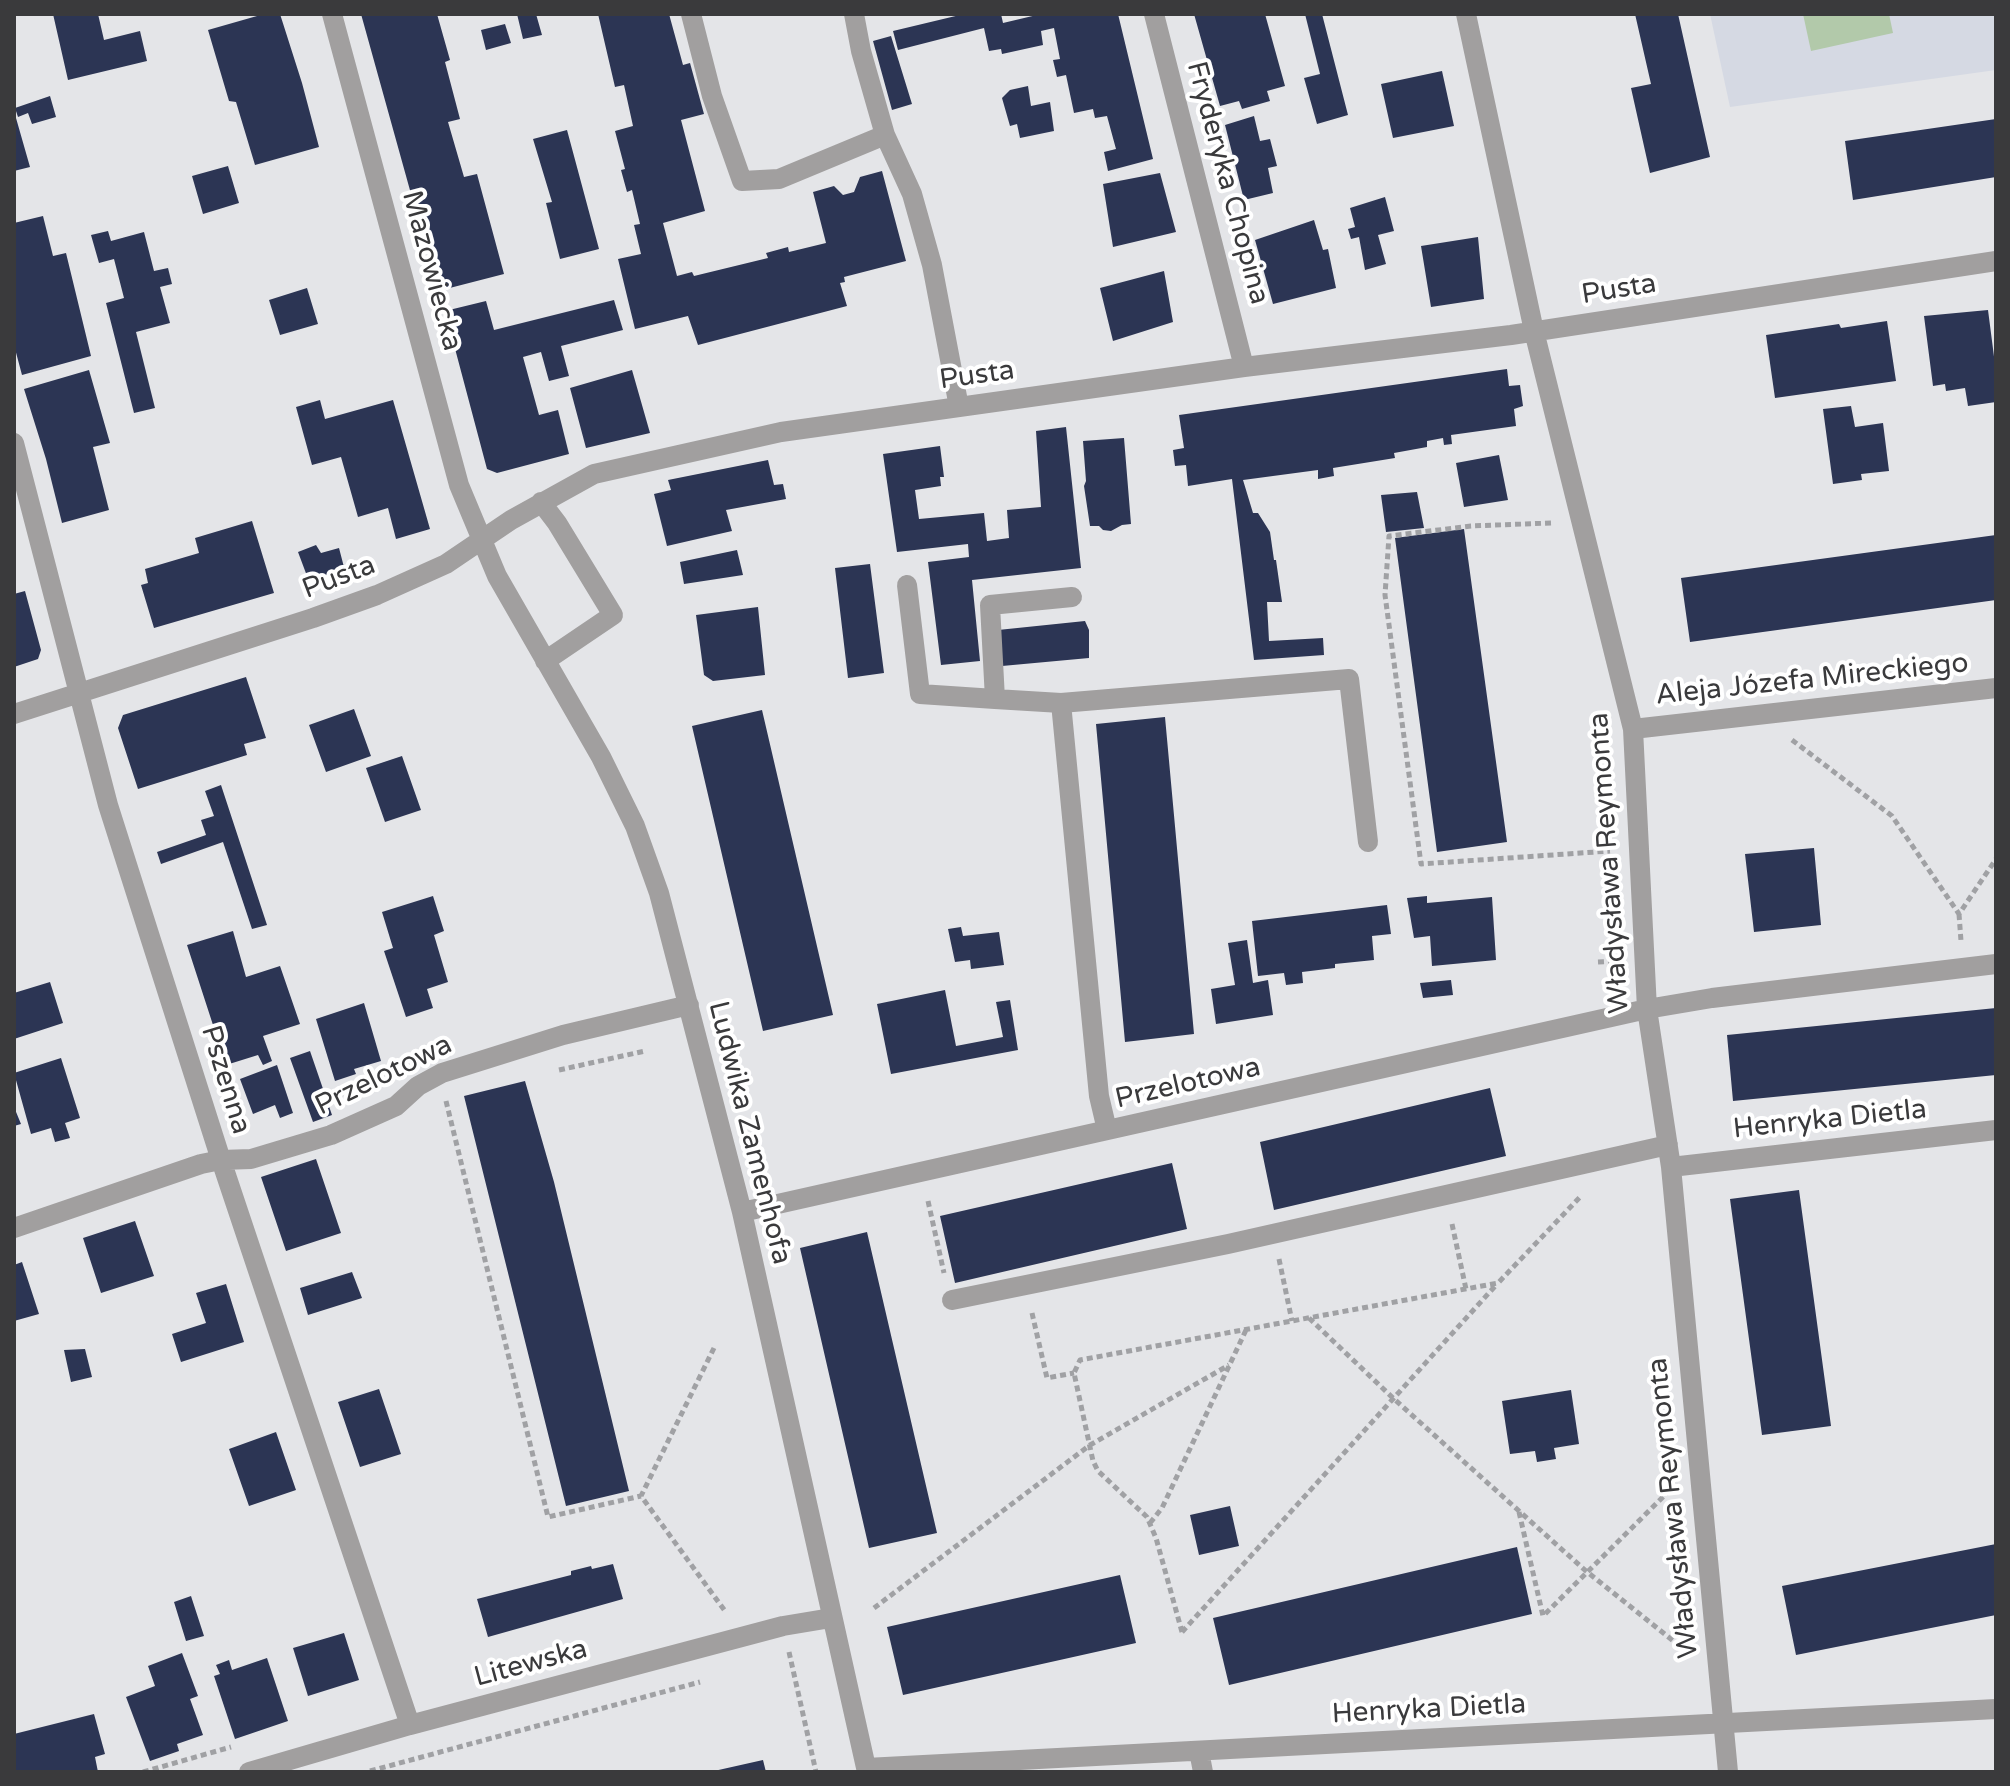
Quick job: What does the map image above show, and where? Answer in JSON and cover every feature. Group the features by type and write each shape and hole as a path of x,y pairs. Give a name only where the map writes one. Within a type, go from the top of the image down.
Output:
{"street":[{"name":"Mazowiecka","path":"332,14 459,485 483,541"},
{"path":"691,14 712,96 742,181 779,179 885,135"},
{"path":"854,14 861,51 885,135 912,194 932,265 959,407"},
{"name":"Fryderyka Chopina","path":"1154,14 1244,367"},
{"name":"Władysława Reymonta","path":"1466,14 1534,331 1633,729 1647,1009 1671,1167 1728,1772"},
{"name":"Pusta","path":"14,714 377,595 446,564 541,502 594,474 781,432 1244,367 1534,331 1996,261"},
{"name":"Pszenna","path":"14,443 108,805 221,1160 410,1725"},
{"path":"541,502 613,615 545,661"},
{"name":"Ludwika Zamenhofa","path":"483,541 497,576 601,757 635,826 659,893 742,1212 866,1770"},
{"path":"907,585 920,694 1061,703 1349,679 1368,842"},
{"path":"995,699 990,605 1072,597"},
{"name":"Aleja Józefa Mireckiego","path":"1633,729 1996,688"},
{"path":"1061,703 1099,1096 1107,1130"},
{"name":"Przelotowa","path":"742,1212 1647,1009 1712,998 1996,964"},
{"name":"Przelotowa","path":"14,1228 201,1164 251,1159 331,1135 396,1106 418,1086 442,1073 563,1035 689,1005"},
{"name":"Henryka Dietla","path":"1671,1167 1996,1130"},
{"path":"952,1300 1274,1233 1668,1145"},
{"name":"Litewska","path":"249,1772 410,1725 783,1626 831,1618"},
{"name":"Henryka Dietla","path":"866,1770 1996,1709"},
{"path":"1199,1751 1203,1772"}],"path":[{"path":"1556,523 1471,526 1389,536 1385,595 1421,864 1639,850"},
{"path":"1759,714 1892,816 1959,914 1996,859"},
{"path":"553,1072 645,1051"},
{"path":"445,1096 548,1517 641,1496"},
{"path":"1498,1283 1080,1360 1074,1373 1098,1471 1147,1517 1182,1632 1498,1283 1620,1155"},
{"path":"926,1192 952,1300"},
{"path":"1446,1194 1466,1289"},
{"path":"1274,1233 1292,1321"},
{"path":"1025,1285 1047,1378 1074,1373"},
{"path":"1309,1318 1394,1399 1586,1571 1719,1677"},
{"path":"1149,1523 1162,1508 1246,1330"},
{"path":"641,1496 714,1348"},
{"path":"874,1608 1090,1445 1229,1365"},
{"path":"1519,1510 1543,1616 1697,1463"},
{"path":"641,1496 726,1611"},
{"path":"783,1626 816,1772"},
{"path":"775,1662 790,1657"},
{"path":"366,1772 713,1678"}],"shaded area":[{"path":"1710,14 1996,14 1996,70 1730,107"}],"green space":[{"path":"1803,14 1889,14 1893,33 1811,51"}],"building":[{"path":"53,14 98,14 104,40 140,31 147,61 68,80"},
{"path":"264,14 280,14 319,147 255,165 236,102 229,101 208,30"},
{"path":"361,14 437,14 450,60 445,62 460,119 448,122 464,177 477,174 504,274 438,291"},
{"path":"517,14 536,14 542,35 523,39"},
{"path":"598,14 669,14 683,65 690,63 704,114 681,120 705,211 663,223 677,276 692,272 694,276 768,258 766,253 788,247 789,252 826,243 813,192 834,186 843,195 854,192 860,177 882,171 906,261 844,277 845,282 840,283 847,306 698,345 688,316 635,329 618,259 641,254 634,225 640,224 632,190 627,192 621,170 625,169 615,131 633,126 624,85 615,87"},
{"path":"964,14 1001,14 1003,23 1041,14 1118,14 1153,159 1108,171 1104,152 1116,149 1107,116 1095,118 1093,109 1074,113 1066,75 1057,77 1053,60 1060,59 1054,28 1041,31 1043,45 1002,54 1001,49 989,51 984,28 898,50 893,31"},
{"path":"1194,14 1265,14 1285,86 1267,91 1270,101 1242,109 1239,101 1220,106"},
{"path":"1305,14 1322,14 1348,115 1317,124 1304,78 1320,74"},
{"path":"1635,14 1678,14 1710,157 1650,173 1631,88 1651,84"},
{"path":"505,24 511,43 486,50 481,30"},
{"path":"891,36 912,104 892,110 873,41"},
{"path":"1442,71 1454,126 1393,138 1381,84"},
{"path":"1028,86 1031,106 1050,102 1054,131 1020,138 1017,124 1010,126 1002,98 1010,90"},
{"path":"50,96 56,117 32,124 28,113 18,117 15,108"},
{"path":"14,111 30,167 14,171"},
{"path":"1254,116 1260,141 1270,139 1277,166 1268,168 1273,193 1244,200 1225,125"},
{"path":"1996,119 1996,177 1853,200 1845,141"},
{"path":"567,130 599,249 560,259 546,203 552,202 533,139"},
{"path":"228,166 239,203 203,214 192,176"},
{"path":"1160,173 1176,232 1113,247 1103,184"},
{"path":"1385,197 1394,231 1378,235 1386,264 1365,270 1359,237 1351,239 1348,229 1355,227 1350,208"},
{"path":"43,216 53,256 66,253 91,356 22,375 14,345 14,223"},
{"path":"1314,220 1323,250 1328,249 1336,288 1273,304 1255,240"},
{"path":"108,231 111,241 144,232 154,271 168,268 172,284 160,287 170,323 136,332 155,408 134,413 106,303 124,298 114,259 99,263 91,235"},
{"path":"1478,237 1484,299 1431,307 1421,246"},
{"path":"1164,271 1173,322 1113,341 1100,288"},
{"path":"307,288 318,324 280,335 269,300"},
{"path":"614,300 623,330 561,346 569,376 549,381 541,352 523,357 539,415 558,410 569,454 497,473 487,469 445,311 486,301 494,330"},
{"path":"1988,310 1996,372 1996,402 1968,406 1965,388 1946,391 1945,384 1933,386 1924,316"},
{"path":"1887,321 1896,381 1775,398 1766,335 1839,324 1841,328"},
{"path":"1507,369 1509,386 1520,385 1523,406 1514,409 1516,426 1451,435 1452,444 1444,445 1443,438 1427,441 1427,447 1394,453 1395,458 1333,468 1334,476 1318,479 1318,470 1243,480 1253,513 1258,513 1270,532 1276,560 1282,602 1267,602 1269,641 1323,638 1324,655 1254,660 1232,479 1188,486 1186,465 1175,466 1173,450 1184,448 1179,415"},
{"path":"89,370 110,443 93,447 109,510 62,523 24,389"},
{"path":"632,370 650,433 586,448 570,388"},
{"path":"320,400 325,419 393,400 430,529 396,539 388,508 358,517 341,457 312,465 296,407"},
{"path":"1851,406 1855,427 1883,423 1889,471 1861,474 1862,480 1833,484 1823,409"},
{"path":"1066,427 1081,568 972,580 980,661 941,665 928,562 969,557 968,544 897,552 883,454 940,446 944,477 940,477 941,486 915,490 919,519 984,513 987,541 1009,538 1007,510 1041,507 1036,431"},
{"path":"1124,438 1131,524 1111,531 1103,530 1099,526 1090,526 1084,486 1083,441"},
{"path":"1499,455 1508,500 1464,507 1456,463"},
{"path":"768,460 774,485 783,484 786,499 726,510 732,531 667,546 654,494 671,490 668,480"},
{"path":"1417,492 1424,528 1386,532 1381,495"},
{"path":"252,521 274,593 154,628 141,585 148,583 145,569 199,553 195,538"},
{"path":"1464,529 1507,842 1437,852 1395,538"},
{"path":"1996,535 1996,600 1690,642 1681,578"},
{"path":"316,545 321,553 339,548 345,571 310,584 298,552"},
{"path":"737,550 743,575 684,584 680,562"},
{"path":"870,564 884,673 848,678 835,568"},
{"path":"25,591 41,650 38,659 14,667 14,594"},
{"path":"758,607 765,675 713,681 704,675 696,615"},
{"path":"1085,621 1089,630 1089,658 1002,666 998,630"},
{"path":"246,677 266,738 244,744 247,755 138,789 118,728 123,715"},
{"path":"354,709 371,756 326,772 309,725"},
{"path":"762,710 833,1015 763,1031 692,726"},
{"path":"1165,717 1194,1034 1125,1042 1096,724"},
{"path":"402,756 421,810 385,822 366,768"},
{"path":"221,785 267,925 252,929 223,842 161,864 157,852 206,835 201,820 214,816 205,791"},
{"path":"1814,848 1821,925 1754,932 1745,854"},
{"path":"433,896 444,931 434,935 448,982 427,989 433,1008 406,1017 384,951 393,948 382,912"},
{"path":"1427,896 1427,903 1492,897 1496,960 1432,966 1430,936 1414,938 1407,898"},
{"path":"1387,905 1391,934 1372,936 1374,960 1335,964 1335,968 1302,972 1303,983 1286,985 1284,973 1258,976 1252,921"},
{"path":"961,927 963,936 999,932 1004,965 971,969 970,960 955,962 948,929"},
{"path":"233,931 246,977 280,966 300,1024 263,1036 272,1061 263,1065 258,1055 226,1065 187,945"},
{"path":"1247,940 1253,983 1268,980 1273,1015 1216,1024 1211,989 1235,985 1228,943"},
{"path":"1451,980 1453,995 1423,998 1420,983"},
{"path":"50,982 63,1023 14,1039 14,993"},
{"path":"945,990 956,1046 1003,1037 996,1002 1010,1000 1018,1050 891,1074 877,1004"},
{"path":"364,1003 381,1061 354,1069 356,1074 335,1081 316,1019"},
{"path":"1996,1008 1996,1075 1733,1101 1727,1035"},
{"path":"310,1051 332,1115 313,1122 290,1058"},
{"path":"61,1058 80,1118 65,1123 70,1138 55,1142 51,1128 31,1134 14,1073"},
{"path":"277,1065 293,1113 280,1118 275,1105 253,1114 240,1079"},
{"path":"525,1081 554,1182 629,1491 566,1506 464,1096"},
{"path":"1490,1088 1506,1156 1274,1210 1260,1142"},
{"path":"14,1107 21,1124 14,1126"},
{"path":"316,1159 341,1233 286,1251 261,1177"},
{"path":"1172,1163 1187,1229 955,1283 940,1216"},
{"path":"1799,1190 1831,1426 1762,1435 1730,1199"},
{"path":"135,1221 154,1276 101,1293 83,1238"},
{"path":"867,1232 937,1533 869,1548 800,1248"},
{"path":"22,1262 39,1314 14,1321 14,1265"},
{"path":"352,1272 362,1298 308,1315 300,1288"},
{"path":"226,1284 244,1342 181,1362 172,1334 206,1323 196,1293"},
{"path":"85,1349 92,1377 71,1382 64,1350"},
{"path":"379,1389 401,1454 360,1467 338,1402"},
{"path":"1571,1390 1579,1444 1554,1448 1556,1459 1537,1462 1535,1451 1510,1454 1502,1401"},
{"path":"276,1432 296,1490 249,1506 229,1449"},
{"path":"1230,1506 1239,1546 1199,1555 1190,1515"},
{"path":"1996,1544 1996,1615 1796,1655 1782,1586"},
{"path":"1517,1547 1532,1614 1229,1685 1213,1618"},
{"path":"613,1564 623,1599 488,1637 477,1599 571,1575 571,1571"},
{"path":"1120,1575 1136,1643 903,1695 887,1627"},
{"path":"191,1596 204,1636 186,1641 174,1602"},
{"path":"344,1633 359,1680 308,1696 293,1648"},
{"path":"182,1653 198,1696 190,1699 203,1735 177,1744 179,1751 150,1761 126,1697 155,1686 148,1666"},
{"path":"267,1658 288,1721 235,1739 214,1676 220,1674 216,1665 229,1660 232,1670"},
{"path":"94,1714 105,1754 95,1757 98,1772 14,1772 14,1734"},
{"path":"763,1760 766,1772 714,1772 714,1771"}]}
